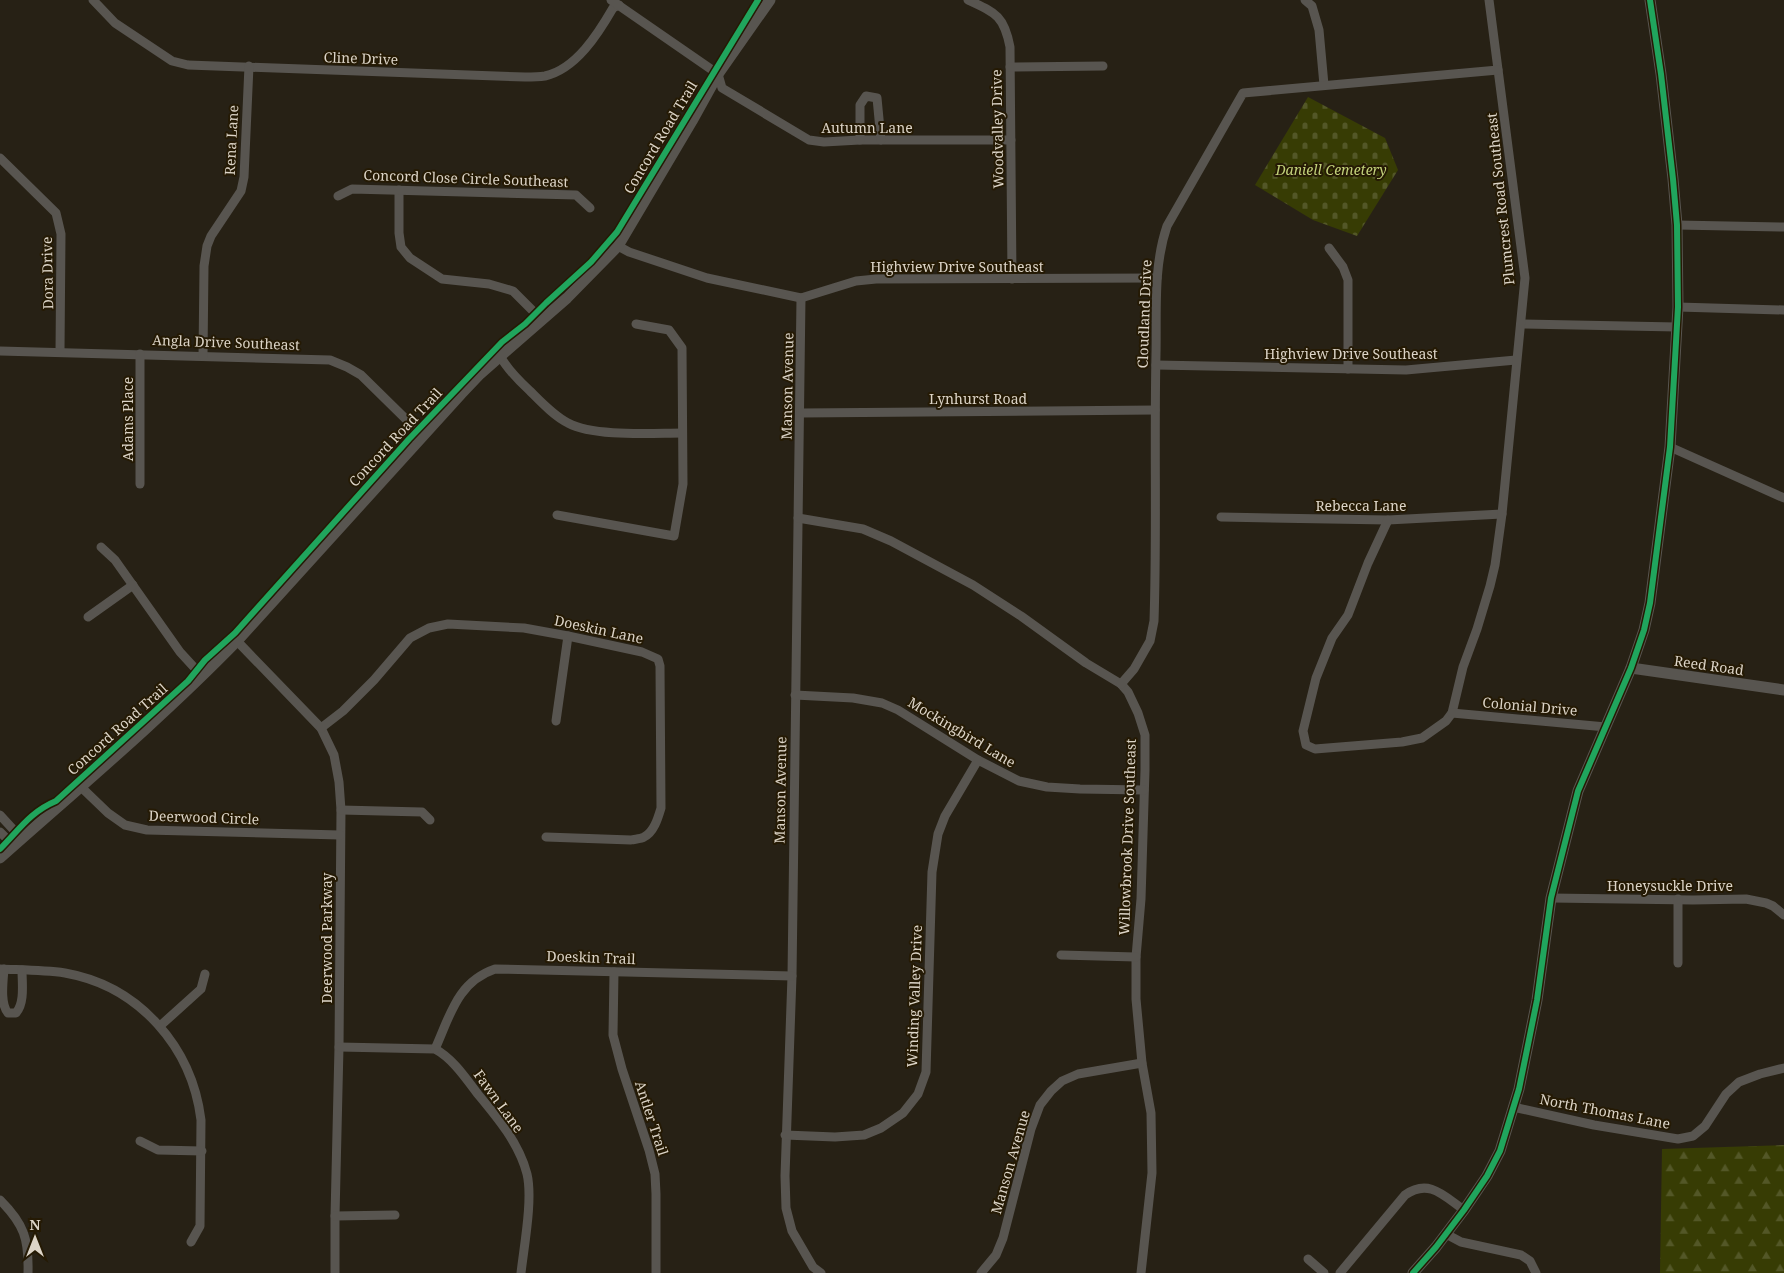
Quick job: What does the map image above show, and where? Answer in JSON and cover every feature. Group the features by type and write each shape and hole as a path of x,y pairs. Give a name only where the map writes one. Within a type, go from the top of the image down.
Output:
{"street":[{"name":"Cline Drive","path":"92,0 114,23 172,61 188,65 525,78 546,76 570,64 582,52 613,8 615,2"},
{"path":"0,858 202,676 237,641 461,394 500,356 542,320 618,246 664,170 718,74 770,0"},
{"name":"Woodvalley Drive","path":"968,0 998,16 1005,25 1010,47 1012,279"},
{"path":"1305,0 1312,6 1319,30 1324,85"},
{"name":"Plumcrest Road Southeast","path":"1452,713 1463,667 1477,629 1495,565 1502,514 1524,278 1489,0"},
{"path":"1413,1273 1464,1210 1487,1176 1500,1151 1519,1089 1537,1000 1551,898 1578,791 1631,668 1644,630 1650,603 1670,447 1678,307 1677,225 1667,122 1650,0"},
{"path":"615,2 718,74"},
{"name":"Rena Lane","path":"203,356 204,266 207,246 210,236 241,191 244,177 249,66"},
{"path":"1010,67 1103,66"},
{"name":"Cloudland Drive","path":"1121,684 1134,669 1150,641 1154,621 1155,410 1159,255 1167,226 1243,93 1498,70"},
{"name":"Autumn Lane","path":"718,74 722,88 809,140 824,142 860,140 1011,140"},
{"path":"860,140 860,105 866,96 877,98 881,140"},
{"name":"Dora Drive","path":"0,158 56,212 61,234 60,352"},
{"name":"Concord Close Circle Southeast","path":"338,196 352,189 576,195 590,208"},
{"path":"399,190 399,234 402,247 410,258 442,279 489,284 512,291 542,320"},
{"path":"1677,225 1784,227"},
{"name":"Highview Drive Southeast","path":"618,246 629,252 707,278 801,298 856,281 876,279 930,277 1012,279 1157,278"},
{"path":"1329,248 1343,267 1348,280 1348,370"},
{"name":"Manson Avenue","path":"801,298 801,413 792,976 785,1135 786,1208 792,1231 809,1270 821,1273"},
{"path":"1678,307 1784,310"},
{"path":"557,515 674,536 683,484 682,348 669,330 636,324"},
{"path":"1521,324 1677,327"},
{"name":"Angla Drive Southeast","path":"0,351 330,360 347,366 361,375 422,435"},
{"name":"Adams Place","path":"140,354 140,484"},
{"path":"500,356 507,369 568,424 597,431 636,434 682,433"},
{"name":"Highview Drive Southeast","path":"1156,365 1406,370 1516,360"},
{"name":"Lynhurst Road","path":"801,413 1155,410"},
{"path":"1670,447 1783,495"},
{"name":"Rebecca Lane","path":"1221,517 1388,520 1502,514"},
{"name":"Willowbrook Drive Southeast","path":"798,518 863,529 891,541 973,585 1021,616 1086,663 1121,684 1134,702 1145,735 1141,899 1136,957 1136,999 1142,1063 1151,1113 1152,1173 1141,1273"},
{"path":"1388,520 1368,563 1348,615 1332,638 1316,678 1304,731 1306,744 1315,749 1402,742 1422,738 1437,729 1452,713"},
{"path":"101,547 116,560 180,652 202,676"},
{"path":"88,617 133,585"},
{"name":"Doeskin Lane","path":"321,728 374,680 410,638 429,628 448,624 524,628 642,652 658,659 660,666 661,808 658,820 644,837 631,840 546,837"},
{"path":"556,721 568,636"},
{"name":"Deerwood Parkway","path":"237,641 321,728 334,755 339,782 341,810 335,1273"},
{"name":"Reed Road","path":"1631,668 1784,690"},
{"name":"Mockingbird Lane","path":"795,695 852,698 882,703 898,710 978,760 1019,781 1033,785 1080,789 1144,790"},
{"name":"Colonial Drive","path":"1452,713 1606,727"},
{"name":"Winding Valley Drive","path":"785,1135 835,1137 864,1135 880,1128 903,1113 918,1094 926,1072 932,872 935,847 945,816 978,760"},
{"name":"Deerwood Circle","path":"81,787 108,813 125,825 147,830 340,835"},
{"path":"341,810 422,812 430,820"},
{"path":"0,816 18,842"},
{"path":"0,832 18,842"},
{"name":"Honeysuckle Drive","path":"1551,898 1753,899 1772,906 1784,915"},
{"path":"1678,899 1678,962"},
{"path":"1061,955 1136,957"},
{"path":"22,970 20,1009 16,1013 8,1013 4,1010 2,1003 2,969 22,970 65,974 101,984 124,995 160,1026 182,1058 192,1080 199,1106 202,1135 200,1226 191,1242"},
{"name":"Doeskin Trail","path":"435,1050 463,990 484,973 495,969 792,976"},
{"name":"Antler Trail","path":"614,972 613,1035 622,1070 649,1150 655,1174 656,1273"},
{"path":"160,1026 201,989 205,974"},
{"path":"339,1046 435,1050"},
{"name":"Fawn Lane","path":"435,1050 457,1068 506,1130 527,1174 529,1195 521,1273"},
{"name":"Manson Avenue","path":"981,1273 996,1255 1003,1238 1030,1129 1040,1105 1062,1081 1078,1074 1142,1063"},
{"name":"North Thomas Lane","path":"1513,1107 1594,1125 1678,1139 1692,1136 1705,1126 1726,1094 1739,1082 1784,1068"},
{"path":"140,1141 158,1150 202,1151"},
{"path":"1340,1273 1405,1195 1412,1190 1420,1188 1434,1190 1464,1210"},
{"path":"0,1200 20,1223 27,1240 28,1273"},
{"path":"335,1216 395,1215"},
{"path":"1446,1234 1461,1242 1521,1255 1530,1261 1536,1273"},
{"path":"1308,1259 1324,1273"}],"green space":[{"name":"Daniell Cemetery","path":"1308,97 1385,138 1398,170 1357,236 1313,220 1255,185"},
{"path":"1784,1145 1784,1273 1660,1273 1662,1149"}],"cycle path":[{"name":"Concord Road Trail","path":"0,849 32,816 56,801 188,681 205,660 235,633 409,439 502,342 525,324 591,262 617,232 758,0"},
{"path":"1413,1273 1436,1247 1464,1210 1487,1176 1500,1151 1519,1089 1537,1000 1551,898 1578,791 1631,668 1644,630 1650,603 1670,447 1678,307 1677,225 1673,179 1650,0"}]}
